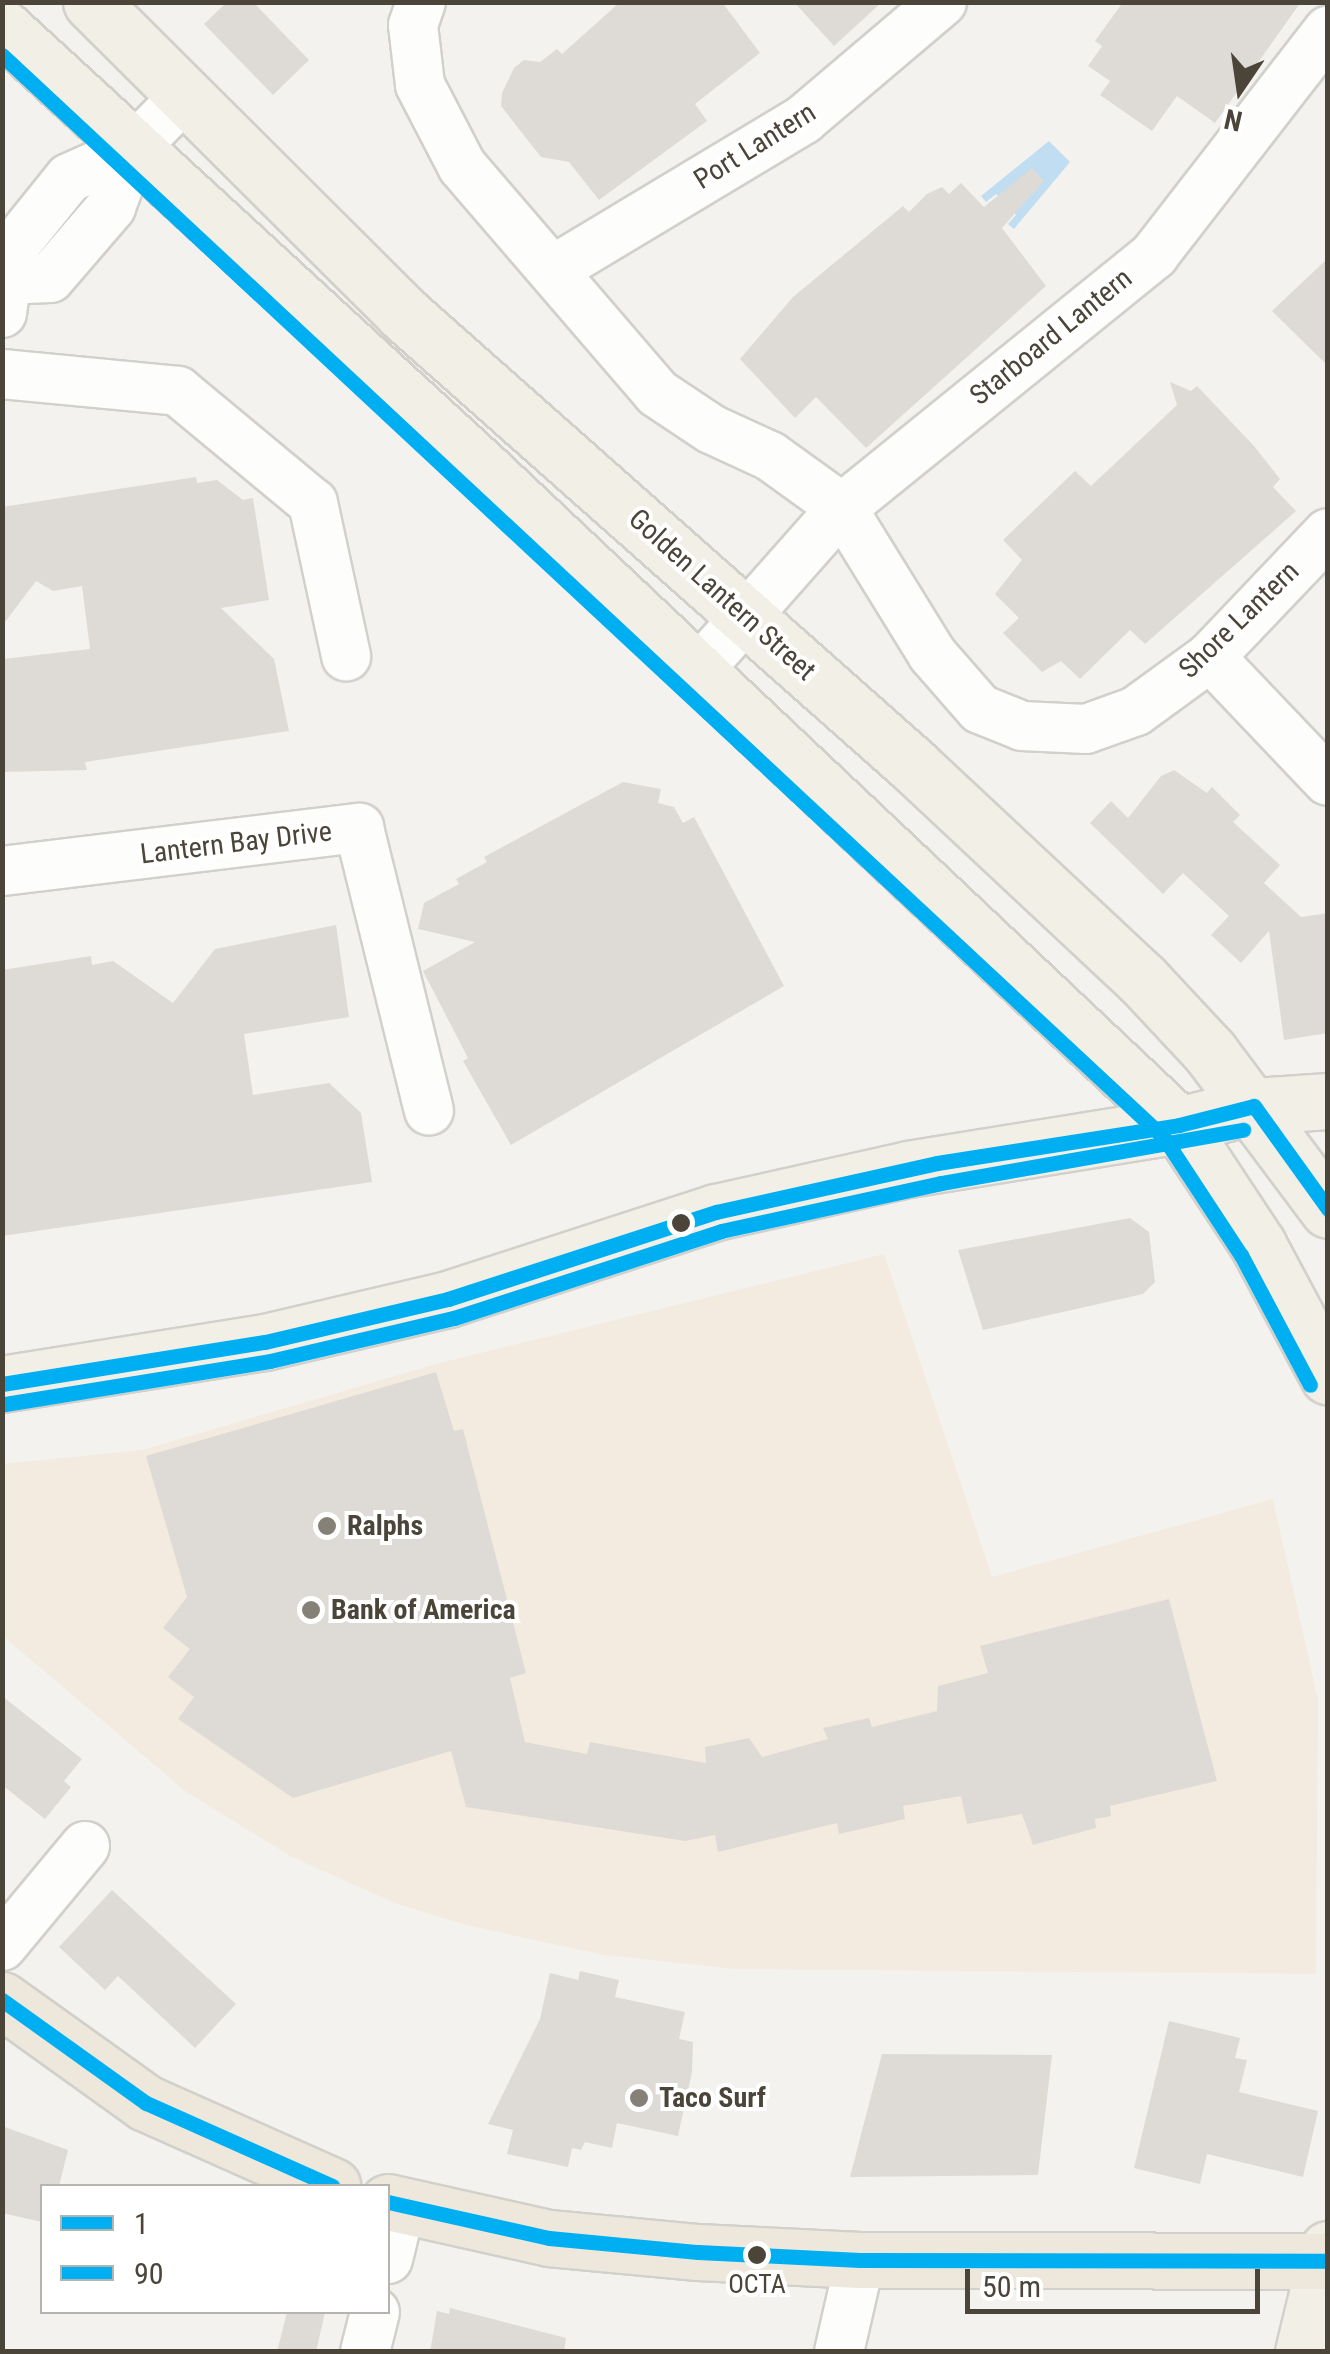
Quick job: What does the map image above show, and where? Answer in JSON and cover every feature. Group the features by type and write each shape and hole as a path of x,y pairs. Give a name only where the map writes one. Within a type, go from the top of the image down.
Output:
{"highway":[{"path":"2,2000 146,2104 327,2184"},
{"path":"394,2204 549,2238 860,2260 1327,2256"}],"main road":[{"name":"Golden Lantern Street","path":"91,2 183,98 404,314 744,614 1142,979 1254,1106 1311,1155 1328,1210"},
{"path":"2,28 483,468 695,674 1179,1125 1258,1245 1328,1376"},
{"path":"2,1384 246,1345 448,1299 716,1212 908,1169 1179,1125 1254,1106 1328,1100"},
{"path":"1179,1125 1311,1155"},
{"path":"1303,2352 1327,2256"}],"street":[{"name":"Port Lantern","path":"552,270 804,119 942,2"},
{"path":"417,14 420,86 437,126 462,166 657,393 711,430 770,456 842,508"},
{"name":"Starboard Lantern","path":"695,674 744,614 842,508 1154,256 1328,31"},
{"path":"6,274 50,278 111,207 132,150 183,98"},
{"path":"2,374 178,391 313,504 346,656"},
{"name":"Shore Lantern","path":"842,508 932,654 980,708 1022,726 1086,729 1136,711 1210,656 1328,532"},
{"path":"1210,656 1328,782"},
{"name":"Lantern Bay Drive","path":"2,871 359,828 429,1110"},
{"path":"2,1946 85,1846"},
{"path":"390,2241 394,2204"},
{"path":"840,2352 860,2260"},
{"path":"365,2352 374,2314"}],"shaded area":[{"path":"884,1254 992,1577 1273,1499 1318,1700 1316,1974 735,1969 604,1955 466,1925 397,1904 290,1856 185,1791 3,1636 2,1464 142,1450 436,1364"}],"water":[{"path":"1049,141 1070,162 1014,229 1008,224 1016,215 996,194 986,202 981,196"}],"building":[{"path":"227,2 253,2 309,60 273,95 204,24"},
{"path":"620,2 722,2 760,53 695,104 707,121 599,200 569,162 541,157 501,106 502,93 514,68 524,60 540,62 557,49 562,54"},
{"path":"794,2 882,2 834,46"},
{"path":"1123,2 1301,2 1215,123 1177,96 1152,131 1100,95 1110,81 1088,66 1102,46 1095,41"},
{"path":"1032,168 1044,181 1002,228 1046,286 866,448 816,397 795,418 740,359 793,297 903,206 909,212 927,194 942,187 949,194 961,183 984,207"},
{"path":"1328,258 1328,366 1272,311"},
{"path":"1170,382 1191,391 1197,386 1254,446 1280,479 1273,487 1296,511 1145,644 1130,630 1080,679 1061,661 1042,672 1003,633 1019,618 995,594 1022,560 1003,540 1075,471 1091,486 1177,405"},
{"path":"196,477 197,483 217,480 243,500 253,498 269,600 221,608 274,659 289,731 85,762 87,770 2,772 2,659 90,649 82,586 53,591 36,581 2,626 2,507"},
{"path":"1174,770 1207,793 1212,787 1240,815 1233,822 1280,865 1264,883 1301,917 1328,913 1328,1033 1284,1040 1269,931 1241,963 1211,935 1229,916 1183,873 1163,894 1090,823 1111,801 1128,818 1161,776"},
{"path":"623,782 661,789 658,803 674,807 683,823 694,817 784,986 511,1145 463,1061 468,1058 423,971 475,942 418,929 424,903 459,884 456,879 487,862 484,857"},
{"path":"336,925 349,1017 244,1034 253,1095 329,1083 361,1113 372,1182 2,1236 2,970 91,956 92,965 113,961 173,1003 215,949"},
{"path":"1130,1218 1149,1232 1155,1282 1143,1294 983,1330 958,1250"},
{"path":"436,1372 454,1431 463,1429 526,1673 510,1678 525,1742 587,1754 590,1742 706,1763 705,1747 749,1738 762,1757 828,1739 823,1728 869,1718 872,1727 937,1711 938,1686 988,1673 980,1646 1169,1599 1217,1781 1110,1806 1111,1816 1095,1819 1096,1828 1033,1845 1022,1814 967,1824 961,1796 903,1806 905,1819 839,1834 837,1823 718,1852 715,1835 685,1841 466,1807 451,1751 293,1798 178,1719 194,1697 168,1677 190,1649 163,1628 187,1597 146,1456"},
{"path":"2,1696 82,1759 64,1781 71,1787 45,1819 2,1785"},
{"path":"112,1890 236,2004 195,2048 118,1976 105,1990 59,1947"},
{"path":"580,1971 619,1980 615,1997 685,2012 679,2039 693,2042 692,2072 678,2136 617,2123 612,2148 585,2142 581,2150 572,2148 568,2167 507,2154 513,2130 488,2124 540,2019 550,1973 578,1980"},
{"path":"1169,2021 1240,2038 1235,2058 1247,2060 1239,2092 1318,2111 1303,2177 1207,2154 1200,2184 1134,2168"},
{"path":"882,2054 1052,2055 1038,2175 850,2177"},
{"path":"2,2126 68,2150 60,2184 40,2184 40,2222 2,2213"},
{"path":"450,2308 566,2338 564,2352 430,2352 437,2311 449,2314"},
{"path":"286,2314 325,2314 316,2352 277,2352"}],"transit line":[{"name":"90","path":"2,55 1164,1138 1241,1255 1310,1385"},
{"name":"1","path":"1254,1106 1328,1209"},
{"name":"1","path":"2,1384 265,1342 448,1299 716,1212 937,1163 1179,1125 1254,1106"},
{"name":"90","path":"5,1404 270,1361 454,1318 721,1231 941,1183 1243,1130"},
{"name":"1","path":"2,2000 146,2103 328,2184"},
{"name":"1","path":"390,2202 549,2238 698,2252 860,2260 1328,2261"}],"place":[{"name":"Ralphs","path":"327,1526"},
{"name":"Bank of America","path":"311,1610"},
{"name":"Taco Surf","path":"639,2098"},
{"name":"OCTA","path":"757,2255"}]}
